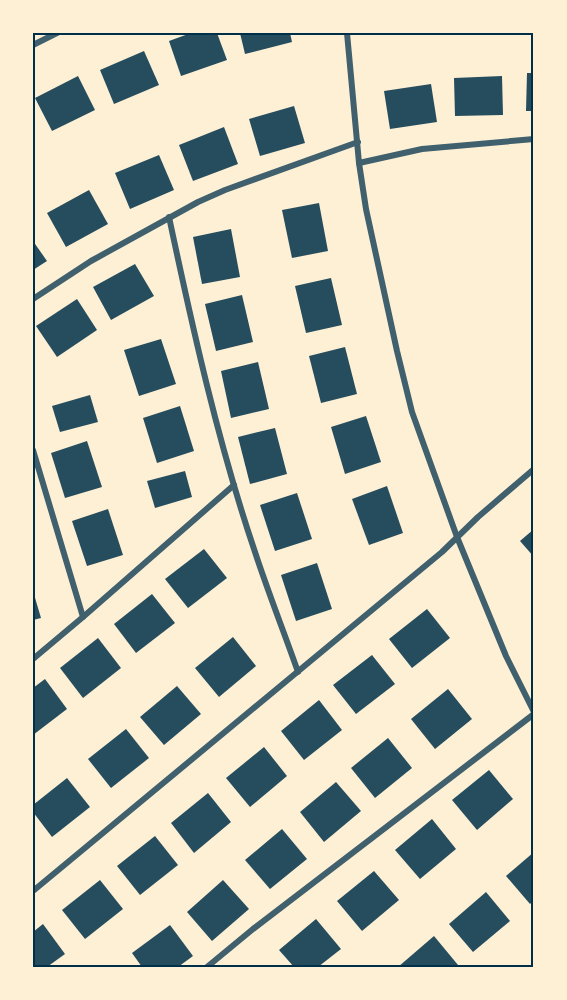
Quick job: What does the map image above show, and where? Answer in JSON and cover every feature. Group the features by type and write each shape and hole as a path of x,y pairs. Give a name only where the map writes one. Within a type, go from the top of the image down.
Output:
{"street":[{"path":"33,45 57,33"},
{"path":"207,967 534,713 506,656 457,537 412,412 380,279 366,209 359,164 347,33"},
{"path":"359,164 422,149 534,140"},
{"path":"33,299 91,261 169,217 225,190 358,142"},
{"path":"169,217 196,345 234,485 255,553 298,672"},
{"path":"33,450 84,617"},
{"path":"33,891 442,552 534,469"},
{"path":"33,659 234,485"}],"building":[{"path":"191,33 217,33 227,60 181,76 169,41"},
{"path":"240,33 290,33 292,42 245,54"},
{"path":"144,51 159,85 114,104 100,70"},
{"path":"527,73 534,73 534,111 526,111"},
{"path":"78,76 95,110 52,131 35,98"},
{"path":"502,76 503,115 455,116 454,78"},
{"path":"431,84 437,122 390,129 384,91"},
{"path":"294,106 305,143 260,156 249,119"},
{"path":"224,127 238,164 193,181 179,145"},
{"path":"159,155 174,190 130,209 115,173"},
{"path":"89,190 108,224 66,247 47,213"},
{"path":"319,203 328,251 292,258 282,210"},
{"path":"231,229 240,277 202,284 193,237"},
{"path":"33,241 47,261 33,270"},
{"path":"135,264 154,296 111,320 93,287"},
{"path":"331,278 342,325 306,333 295,286"},
{"path":"242,295 253,342 216,351 205,304"},
{"path":"77,299 97,330 57,357 36,326"},
{"path":"161,339 176,384 139,396 124,350"},
{"path":"345,347 357,394 321,403 309,356"},
{"path":"258,362 269,409 231,418 221,371"},
{"path":"90,395 98,422 60,432 52,406"},
{"path":"180,406 194,451 157,463 143,418"},
{"path":"366,416 381,462 345,474 331,427"},
{"path":"275,428 287,474 250,484 238,437"},
{"path":"87,441 102,487 65,498 51,453"},
{"path":"185,471 192,497 155,508 147,481"},
{"path":"387,486 403,533 369,545 352,499"},
{"path":"297,493 312,539 275,551 260,505"},
{"path":"108,509 123,555 87,566 72,521"},
{"path":"534,529 534,557 520,541"},
{"path":"204,549 227,578 188,608 165,579"},
{"path":"317,563 332,609 296,621 281,575"},
{"path":"33,591 41,618 33,620"},
{"path":"152,594 175,623 136,653 114,624"},
{"path":"427,609 450,638 412,668 389,639"},
{"path":"233,637 256,666 219,697 195,668"},
{"path":"98,638 121,668 83,698 60,668"},
{"path":"372,655 395,684 356,714 333,685"},
{"path":"45,679 67,709 33,735 33,688"},
{"path":"177,686 201,714 164,745 140,717"},
{"path":"448,689 472,719 435,749 411,719"},
{"path":"319,700 342,730 304,760 281,731"},
{"path":"126,729 149,758 111,788 88,759"},
{"path":"388,738 412,768 375,798 351,768"},
{"path":"264,747 287,776 250,807 226,778"},
{"path":"489,770 513,799 477,830 452,800"},
{"path":"67,778 90,807 52,837 33,812 33,805"},
{"path":"336,782 361,811 324,842 300,812"},
{"path":"208,793 231,822 194,853 171,823"},
{"path":"432,819 456,849 420,879 395,850"},
{"path":"282,829 307,859 270,889 245,860"},
{"path":"155,836 178,865 140,895 117,866"},
{"path":"534,852 534,900 530,904 506,876"},
{"path":"374,871 399,900 362,931 337,901"},
{"path":"100,880 123,909 85,939 62,910"},
{"path":"223,880 249,909 212,941 187,912"},
{"path":"486,892 510,921 473,952 449,924"},
{"path":"316,919 341,949 318,967 294,967 279,950"},
{"path":"43,924 65,954 47,967 33,967 33,932"},
{"path":"170,925 193,956 178,967 142,967 132,953"},
{"path":"434,936 458,965 455,967 398,967"}]}
